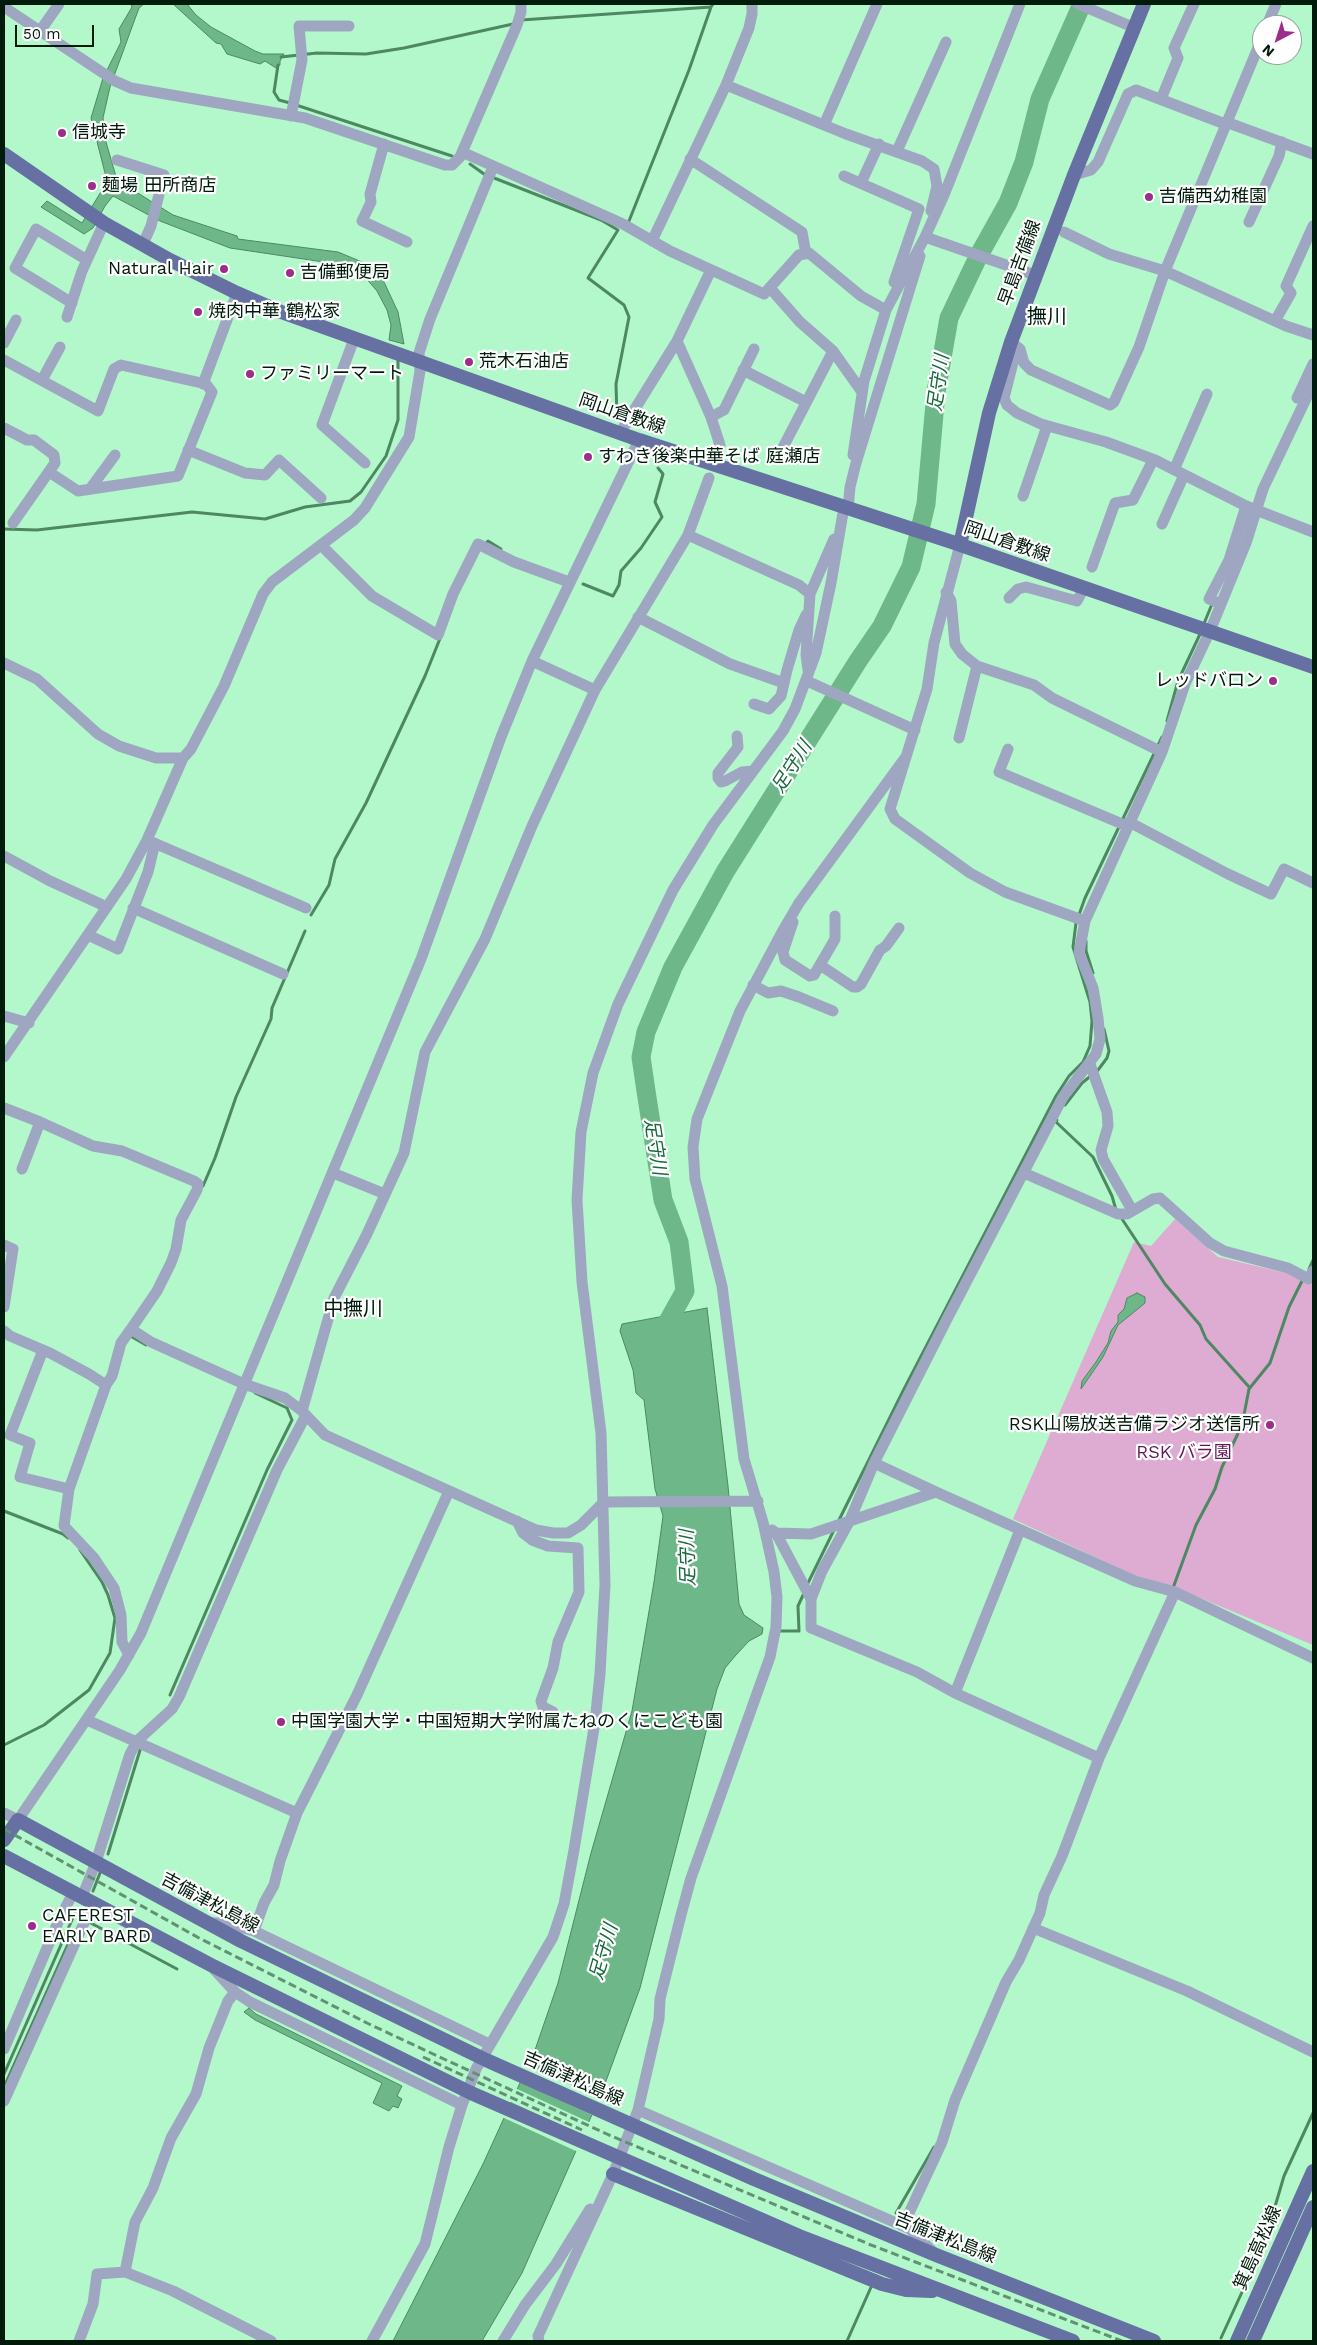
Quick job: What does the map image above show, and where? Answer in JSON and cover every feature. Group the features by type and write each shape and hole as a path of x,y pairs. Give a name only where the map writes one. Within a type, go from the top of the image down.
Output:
{"main road":[{"name":"早島吉備線","path":"956,544 989,413 1014,345 1033,274 1132,27 1144,4"},
{"name":"岡山倉敷線","path":"4,154 97,218 143,244 237,293 354,339 847,512 956,544 1313,667"},
{"path":"4,1840 18,1820"},
{"name":"吉備津松島線","path":"18,1820 207,1923 402,2020 593,2108 936,2256 1154,2341"},
{"path":"4,1856 211,1965 352,2036 489,2101 799,2236 1073,2341"},
{"name":"箕島高松線","path":"1236,2341 1313,2171"},
{"path":"613,2174 882,2284 906,2290 943,2291"},
{"name":"箕島高松線","path":"1253,2341 1313,2207"}],"street":[{"path":"40,31 58,4"},
{"path":"4,7 115,81 131,88 293,108 305,118 445,165 452,165 462,152 518,22 521,4"},
{"path":"652,241 726,85 750,28 754,4"},
{"path":"824,125 877,4"},
{"path":"850,487 944,195 1020,4"},
{"path":"1078,4 1132,27"},
{"path":"1161,100 1178,58 1174,48 1194,4"},
{"path":"293,108 301,53 299,26 349,26"},
{"path":"897,151 946,42"},
{"path":"1014,345 1030,370 1110,405 1114,402 1139,347 1166,271 1252,62"},
{"path":"726,85 824,125 922,161 934,169 937,186 929,238 887,308"},
{"path":"1074,175 1091,170 1098,162 1128,94 1136,90 1313,154"},
{"path":"1249,222 1279,156 1282,142"},
{"path":"384,144 370,194 371,202 362,221 407,242"},
{"path":"862,184 879,144"},
{"path":"462,152 490,172 623,224 652,241 764,294 800,255 809,253 861,296 887,308"},
{"path":"690,159 802,232 806,254"},
{"path":"117,160 164,175 153,218 143,244"},
{"path":"4,1057 151,842 183,758 191,750 220,693 263,594 272,582 354,520 365,508 409,438 419,380 414,360 419,353 430,319 490,172"},
{"path":"372,2341 425,2244 449,2147 462,2105 489,2044 553,1937 564,1904 595,1722 605,1585 606,1502 601,1433 582,1282 578,1234 578,1163 587,1098 606,1035 653,929 696,850 783,731 809,679 847,512 862,392 895,279 920,209 844,176"},
{"path":"68,317 87,260 97,218"},
{"path":"1275,321 1291,293 1286,286 1313,226"},
{"path":"72,303 16,268 36,229 87,260"},
{"path":"1064,232 1109,254 1166,271 1275,321 1313,335"},
{"path":"929,238 1033,274"},
{"path":"620,433 677,341 711,270"},
{"path":"770,288 800,322 833,351 862,392"},
{"path":"203,384 237,293"},
{"path":"4,343 16,320"},
{"path":"354,339 322,426 365,463"},
{"path":"677,341 711,417 720,445 718,453"},
{"path":"1014,345 1004,398 1007,405 1017,413 1047,426 1106,442 1153,460 1251,508 1313,532"},
{"path":"42,380 60,347"},
{"path":"711,417 724,410 754,349"},
{"path":"778,457 833,351"},
{"path":"4,360 98,411 114,369 121,365 203,384 212,392 178,476 78,491 48,472"},
{"path":"1297,398 1313,364"},
{"path":"743,370 806,402"},
{"path":"808,1593 822,1571 848,1521 874,1463 1063,1097 1092,1070 1100,1039 1093,988 1080,953 1080,919 1128,824 1185,684 1217,602 1209,598 1229,560 1251,508 1263,490 1313,384"},
{"path":"1162,524 1207,394"},
{"path":"1023,496 1047,426"},
{"path":"4,428 27,440 34,440 54,455 55,463 13,523"},
{"path":"4,1813 18,1820 129,1655 160,1591 421,958 501,737 532,661 639,440"},
{"path":"188,450 245,473 265,475 279,460 321,498"},
{"path":"90,489 115,455"},
{"path":"1092,567 1115,503 1132,500 1153,460"},
{"path":"4,2101 86,1920 83,1898 130,1754 137,1741 172,1708 179,1697 277,1470 304,1413 334,1298 404,1154 425,1052 485,938 532,826 595,690 688,535 709,478"},
{"path":"809,679 806,655 810,594 847,512"},
{"path":"688,535 799,585 810,594"},
{"path":"321,545 372,596 438,635 453,594 478,544 514,562 569,582"},
{"path":"956,544 934,643 927,688 913,729 903,773 890,809 895,819 970,873 1005,892 1080,919"},
{"path":"1009,598 1018,589 1026,587 1077,601 1084,588"},
{"path":"946,592 951,600 955,644 962,654 977,666 1034,686 1052,698 1158,750"},
{"path":"754,704 769,709 781,696 799,630 809,609"},
{"path":"638,618 730,664 784,683"},
{"path":"532,661 595,690"},
{"path":"4,663 37,679 98,734 119,746 156,758 183,758"},
{"path":"959,738 977,666"},
{"path":"809,679 913,729"},
{"path":"737,736 738,747 718,773 718,778 721,782 742,772 753,771"},
{"path":"1008,749 999,772 1128,824 1271,894 1284,869 1313,883"},
{"path":"539,2341 538,2336 602,2194 613,2174 638,2110 659,2020 660,1999 691,1878 774,1643 777,1597 763,1522 754,1501 740,1437 722,1286 695,1179 693,1147 697,1119 709,1086 753,985 799,903 905,758"},
{"path":"88,935 118,949 148,872 151,842"},
{"path":"151,842 306,908"},
{"path":"4,856 50,881 107,907"},
{"path":"799,903 784,952 785,960 810,976 814,975 835,939 836,916"},
{"path":"133,908 283,974"},
{"path":"820,965 857,988 880,950 886,946 899,928"},
{"path":"753,985 768,993 781,991 833,1011"},
{"path":"4,1016 29,1023"},
{"path":"1092,1070 1107,1112 1108,1126 1101,1150 1103,1158 1132,1210"},
{"path":"4,1108 93,1146 122,1151 194,1180 198,1184 197,1190 181,1220 171,1263 134,1331 121,1343 112,1376 106,1385 69,1489 64,1526 88,1550 114,1588 121,1615 122,1642 129,1655"},
{"path":"22,1169 40,1122"},
{"path":"333,1173 385,1194"},
{"path":"1024,1173 1106,1211 1118,1214 1126,1214 1153,1198 1160,1198 1210,1243 1224,1251 1307,1274"},
{"path":"4,1246 13,1249 4,1307"},
{"path":"4,1331 10,1336 43,1350 89,1374 106,1385"},
{"path":"134,1331 244,1384 285,1398 304,1413 325,1435 536,1530 568,1533 581,1526 606,1502 754,1501"},
{"path":"43,1350 10,1435 30,1443 20,1477 69,1489"},
{"path":"874,1463 1134,1581 1173,1592 1313,1658"},
{"path":"254,1931 264,1903 274,1885 280,1861 297,1813 357,1695 449,1490"},
{"path":"776,1533 798,1535 829,1529 936,1492"},
{"path":"517,1521 523,1533 532,1540 548,1546 578,1548 579,1592 558,1642 553,1668 541,1701 543,1707 553,1712"},
{"path":"763,1522 776,1533 808,1593 811,1628 917,1672 955,1693 1097,1757"},
{"path":"955,1693 1020,1530"},
{"path":"903,2226 942,2142 955,2100 1006,1982 1019,1960 1040,1913 1044,1895 1062,1856 1097,1757 1173,1592"},
{"path":"87,1720 297,1813"},
{"path":"4,2049 59,1920 83,1898"},
{"path":"207,1923 226,1923 254,1931 489,2044"},
{"path":"1033,1928 1187,1991 1313,2052"},
{"path":"211,1965 235,1992 281,2018 462,2105"},
{"path":"125,2272 135,2222 153,2188 171,2138 196,2094 209,2048 228,2001 235,1992"},
{"path":"638,2110 910,2229 936,2256"},
{"path":"504,2341 525,2305 556,2264 586,2214 602,2194"},
{"path":"79,2341 93,2304 97,2274 125,2272 181,2295 272,2341"}],"green space":[{"name":"RSK バラ園","path":"1175,1219 1218,1257 1286,1273 1313,1285 1313,1645 1174,1587 1134,1575 1013,1519 1134,1242 1151,1246"}],"water":[{"path":"131,4 144,4 139,8 110,87 103,118 106,142 117,180 173,215 237,236 238,239 338,252 362,262 374,270 384,282 398,312 404,344 389,340 391,325 387,310 377,291 358,269 344,265 230,248 160,221 113,196 93,228 84,234 41,207 47,201 82,223 105,185 106,177 91,118 103,78 121,42 119,29 132,7"},
{"path":"173,4 187,4 196,15 211,27 255,51 263,54 284,54 280,65 276,68 265,61 260,64 227,54 221,44 216,43"},
{"path":"1137,1293 1145,1297 1145,1303 1118,1325 1103,1357 1081,1389 1082,1381 1108,1343 1111,1331 1118,1322 1118,1315 1124,1309 1127,1298"},
{"path":"707,1308 728,1486 739,1604 744,1615 763,1628 762,1634 749,1641 725,1668 717,1689 640,1988 602,2092 522,2273 482,2341 393,2341 483,2164 535,2050 558,1983 591,1853 632,1711 663,1516 655,1489 644,1400 636,1393 633,1370 620,1331 622,1324"},
{"path":"249,2008 256,2014 402,2086 397,2096 402,2099 398,2108 393,2106 389,2111 373,2103 382,2083 255,2020 244,2012"}],"pier":[{"path":"526,2064 601,2099 594,2116 518,2081"},
{"path":"515,2088 591,2123 585,2136 509,2101"},
{"path":"508,2103 584,2138 578,2152 502,2117"}],"waterway":[{"path":"521,20 711,7 713,4"},
{"name":"足守川","path":"668,1337 666,1325 685,1291 679,1242 663,1200 646,1091 641,1057 646,1032 673,967 725,872 882,626 911,567 926,504 936,392 949,318 979,255 1008,203 1024,162 1040,99 1082,4"},
{"path":"629,221 689,70 711,7"},
{"path":"281,57 317,53 366,54 404,48 513,24"},
{"path":"278,65 274,92 279,100 290,103"},
{"path":"296,105 452,156"},
{"path":"470,164 484,174 601,220 618,230 588,278 624,305 629,317 616,384 617,418"},
{"path":"4,529 37,530 192,512 265,519 305,507 350,501 361,492 386,456 398,420 398,358"},
{"path":"583,584 613,596 619,585 621,571 641,548 662,517 655,502 663,474 658,468"},
{"path":"484,545 488,541 501,549"},
{"path":"1203,626 1212,604"},
{"path":"1167,721 1178,681 1201,632"},
{"path":"311,915 329,885 335,859 366,803 425,676 441,636"},
{"path":"839,1520 903,1391 1056,1096 1069,1076 1083,1062 1090,1046 1092,1021 1090,1002 1073,947 1076,923 1085,898 1162,737"},
{"path":"203,1186 215,1158 236,1097 271,1019 272,1008 305,931"},
{"path":"1086,941 1086,951 1093,973"},
{"path":"1065,1105 1082,1083 1098,1070 1107,1058 1109,1051 1104,1029"},
{"path":"1057,1120 1056,1122 1093,1157 1112,1196 1116,1210"},
{"path":"1122,1219 1165,1284 1200,1325 1206,1339 1250,1388"},
{"path":"1309,1269 1313,1260"},
{"path":"1173,1588 1196,1525 1215,1489 1222,1467 1242,1425 1249,1389 1270,1363 1289,1307 1303,1279"},
{"path":"133,1335 132,1337 146,1345"},
{"path":"170,1695 267,1470 292,1420 287,1408 255,1393"},
{"path":"4,1511 63,1534 68,1538"},
{"path":"807,1585 834,1530"},
{"path":"4,1745 44,1725 89,1690 110,1653 115,1618 102,1582 80,1550"},
{"path":"780,1631 799,1631 798,1606 804,1593"},
{"path":"108,1854 141,1747"},
{"path":"93,1891 100,1873"},
{"path":"4,2074 75,1913"},
{"path":"87,1921 177,1969"},
{"path":"4,2087 73,1933"},
{"path":"1221,2338 1264,2244 1284,2176 1313,2113"},
{"path":"896,2213 934,2147"},
{"path":"847,2341 872,2285"}],"railway":[{"path":"4,1829 199,1938 369,2024 609,2135 871,2245 1122,2341"},
{"path":"423,2057 582,2130"}],"place":[{"name":"信城寺","path":"62,133"},
{"name":"麺場 田所商店","path":"92,186"},
{"name":"吉備西幼稚園","path":"1149,197"},
{"name":"Natural Hair","path":"224,269"},
{"name":"吉備郵便局","path":"290,273"},
{"name":"焼肉中華 鶴松家","path":"198,312"},
{"name":"荒木石油店","path":"469,362"},
{"name":"ファミリーマート","path":"250,374"},
{"name":"すわき後楽中華そば 庭瀬店","path":"588,457"},
{"name":"レッドバロン","path":"1273,681"},
{"name":"RSK山陽放送吉備ラジオ送信所","path":"1270,1425"},
{"name":"中国学園大学・中国短期大学附属たねのくにこども園","path":"281,1722"},
{"name":"CAFEREST EARLY BARD","path":"32,1926"}],"district":[{"name":"撫川","path":"1047,317"},
{"name":"中撫川","path":"353,1309"}]}
